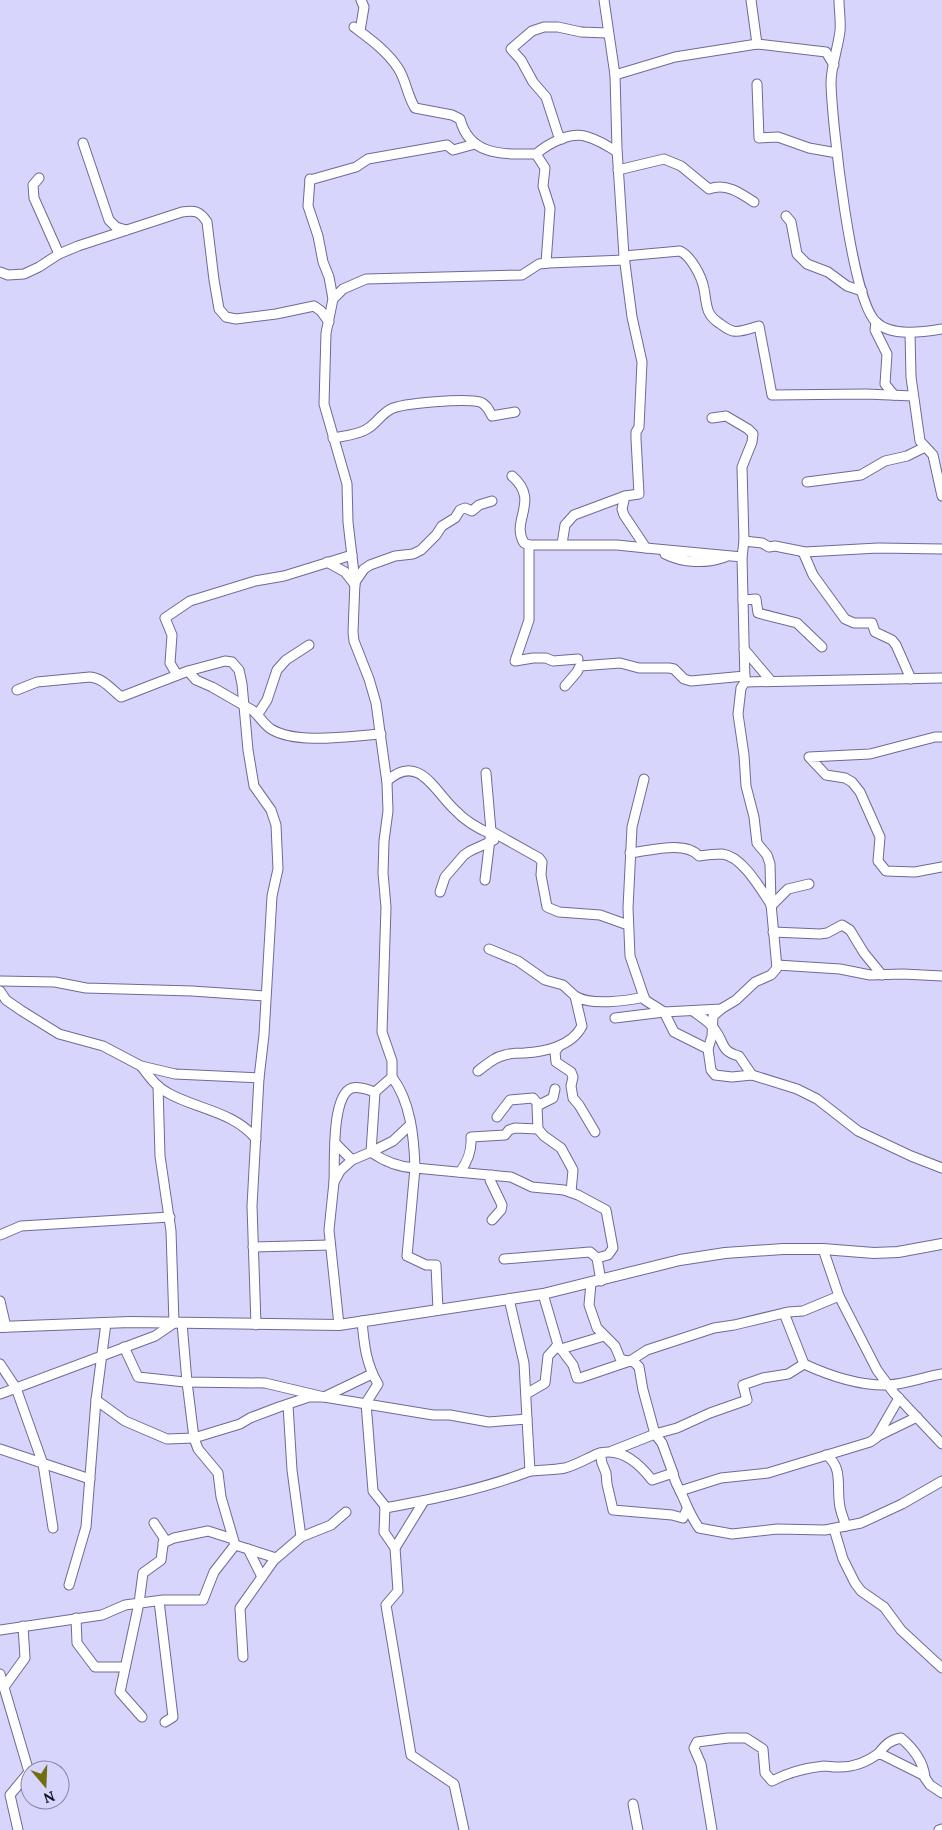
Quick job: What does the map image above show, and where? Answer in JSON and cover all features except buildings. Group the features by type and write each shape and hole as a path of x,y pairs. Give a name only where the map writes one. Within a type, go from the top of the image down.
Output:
{"street":[{"path":"361,0 364,7 357,29 378,46 398,67 415,108 452,115 460,119 463,130 475,144 500,154 536,154 544,147 575,135 588,136 617,152"},
{"path":"562,544 565,526 574,515 625,496 640,494 636,432 639,427 642,362 632,317 625,258 617,152 615,74 607,33 604,0"},
{"path":"751,0 757,44"},
{"path":"839,0 840,30 831,81 837,153 849,232 862,291 868,310 876,322 886,328 910,333 942,329"},
{"path":"562,139 558,134 546,97 533,82 521,60 511,49 532,30 544,27 607,33"},
{"path":"615,74 675,57 757,44 826,52 834,65"},
{"path":"758,84 759,138 778,137 809,148 837,153"},
{"path":"83,143 109,220 116,227 127,230"},
{"path":"438,1310 436,1264 426,1265 407,1256 415,1168 414,1150 406,1103 400,1087 392,1077 392,1061 382,1032 386,907 383,865 388,811 387,781 381,734 370,680 354,641 355,584 348,522 347,484 324,404 326,333 333,299 322,262 318,236 308,206 310,179 356,167 368,159 447,145 453,150 475,144"},
{"path":"536,154 545,168 543,186 550,208 546,263"},
{"path":"618,170 664,159 681,166 709,189 718,186 726,187 754,202"},
{"path":"39,178 33,185 34,198 59,254"},
{"path":"0,272 8,275 24,274 59,254 182,212 194,210 202,215 207,222 219,309 226,316 236,319 276,314 314,306 322,311 329,322"},
{"path":"786,216 791,222 797,254 807,264 828,272 847,286 862,291"},
{"path":"333,299 343,289 366,278 522,275 539,264 625,258 680,251 684,253 700,277 706,307 710,316 732,331 742,331 759,326 772,396 866,394 913,396"},
{"path":"876,322 875,330 887,354 885,384 894,395"},
{"path":"910,333 910,364 920,441 933,455 942,496"},
{"path":"333,438 365,431 386,412 400,406 469,401 480,402 487,407 492,416 515,412"},
{"path":"712,418 726,416 753,434 752,442 742,467 745,679 741,688 738,714 746,786 754,817 757,843 768,855 770,864 771,905 777,966 775,972 755,982 736,1000 720,1009 713,1016 712,1036 708,1049 711,1070 715,1075 732,1077 752,1075 797,1089 817,1099 858,1131 911,1156 942,1168"},
{"path":"807,482 861,475 885,461 907,456 924,447"},
{"path":"512,476 523,486 525,493 521,532 524,543 617,545 742,556"},
{"path":"625,496 622,509 624,515 646,548"},
{"path":"355,584 364,569 370,565 395,556 413,554 420,550 460,510 465,508 472,511 492,501"},
{"path":"744,541 803,552 878,548 942,549"},
{"path":"528,544 529,620 515,660 533,658 546,658 553,661 578,659"},
{"path":"803,552 813,576 845,619 854,623 872,623 875,632 892,640 896,644 911,679"},
{"path":"177,675 170,663 172,635 165,618 190,601 255,581 284,576 352,555"},
{"path":"327,562 345,572 355,584"},
{"path":"743,600 756,599 758,613 797,623 822,647"},
{"path":"258,714 267,700 277,670 286,660 309,645"},
{"path":"744,649 771,681"},
{"path":"17,690 37,682 90,676 102,681 121,698 177,675 219,662 232,662 239,670 254,786 271,810 276,831 278,870 272,896 252,1206 256,1324"},
{"path":"565,686 580,666 620,662 639,668 668,668 674,670 684,679 691,681 942,678"},
{"path":"188,671 196,680 212,687 258,714 268,727 294,736 334,738 381,734"},
{"path":"942,737 935,737 870,754 809,757 826,774 845,778 852,782 860,792 880,837 878,861 886,871 915,872 942,867"},
{"path":"387,781 394,775 402,772 418,773 434,784 454,810 480,829 491,836 501,837 539,858 542,862 541,874 547,907 560,912 600,915 628,925"},
{"path":"485,880 491,836 486,773"},
{"path":"644,779 632,827 628,925 630,956 644,997 652,1006 664,1012 674,1032 708,1049"},
{"path":"440,892 445,877 464,855 491,836"},
{"path":"630,853 681,847 694,851 698,856 722,854 730,856 745,868 771,905"},
{"path":"771,905 788,889 810,884"},
{"path":"773,932 820,934 827,933 838,926 846,926 882,975"},
{"path":"489,949 518,961 545,980 563,985 581,999 590,1001 629,1000 644,997"},
{"path":"777,966 840,969 870,975 942,976"},
{"path":"0,981 55,982 86,988 192,991 265,996"},
{"path":"0,990 6,1000 22,1012 60,1034 103,1046 141,1066 174,1074 259,1078"},
{"path":"478,1071 500,1056 541,1051 559,1046 570,1040 580,1032 582,1026 575,996"},
{"path":"629,1000 645,1006 652,1006"},
{"path":"615,1018 664,1012 720,1009"},
{"path":"694,1011 716,1030 724,1049 731,1054 739,1056 752,1075"},
{"path":"559,1046 555,1052 556,1062 571,1072 573,1077 571,1086 573,1098 595,1132"},
{"path":"141,1066 158,1086 167,1093 240,1124 251,1132 256,1139"},
{"path":"371,1152 375,1092 392,1077"},
{"path":"0,1630 102,1614 125,1605 159,1601 203,1600 214,1572 234,1542 221,1497 218,1473 198,1449 194,1438 178,1323 170,1216 160,1156 158,1086"},
{"path":"339,1325 329,1230 334,1182 337,1110 343,1095 350,1089 358,1087 375,1092"},
{"path":"555,1090 553,1098 537,1106 538,1129 544,1136 561,1148 572,1170 571,1192"},
{"path":"497,1117 510,1100 533,1098 539,1105"},
{"path":"334,1182 340,1171 352,1160 392,1141 410,1125"},
{"path":"460,1172 468,1161 472,1147 471,1138 497,1134 505,1135 509,1130 516,1128 538,1129"},
{"path":"335,1143 352,1160"},
{"path":"371,1152 384,1162 402,1167 510,1177 532,1187 571,1192 600,1205 606,1210 613,1248 608,1255 597,1258"},
{"path":"492,1176 490,1180 502,1205 501,1210 492,1220"},
{"path":"0,1235 21,1226 170,1216"},
{"path":"0,1301 3,1327 106,1323 339,1325 543,1294 680,1260 725,1253 783,1249 823,1249 874,1253 898,1252 942,1244"},
{"path":"253,1247 330,1245"},
{"path":"823,1249 839,1296 877,1370 887,1385 942,1444"},
{"path":"504,1259 590,1252 597,1258"},
{"path":"597,1258 596,1282 589,1305 597,1328 615,1346 622,1360 634,1362 639,1367 655,1434 662,1444 673,1473 673,1479 690,1516 699,1528 732,1534 777,1529 819,1531 834,1529 861,1523 902,1504 942,1481"},
{"path":"543,1294 556,1334 558,1348 573,1365 577,1378 630,1361 646,1350 714,1328 734,1325 784,1312 803,1311 839,1296"},
{"path":"509,1299 524,1363 530,1471"},
{"path":"784,1312 804,1364 828,1376 848,1381 887,1385 942,1374"},
{"path":"362,1321 366,1357 378,1384 378,1406"},
{"path":"69,1584 86,1527 96,1400 106,1323"},
{"path":"0,1394 155,1336 178,1323"},
{"path":"526,1394 544,1383 548,1356 558,1348 604,1336"},
{"path":"124,1347 138,1377 187,1382 265,1384 324,1397 489,1422 527,1419"},
{"path":"0,1364 16,1388 43,1464 53,1528"},
{"path":"385,1508 502,1482 530,1471 565,1468 600,1453 612,1451 655,1434 677,1428 710,1413 747,1400 743,1385 762,1378 788,1374 804,1364"},
{"path":"96,1400 125,1421 168,1439 194,1438 240,1424 257,1415 309,1397 324,1397 372,1374"},
{"path":"378,1384 366,1403 373,1491 385,1508 384,1532 395,1548 398,1591 386,1605 411,1755 454,1784 464,1830"},
{"path":"876,1438 899,1398"},
{"path":"288,1405 292,1470 301,1537"},
{"path":"680,1491 721,1478 768,1473 870,1442 917,1417"},
{"path":"0,1449 90,1480"},
{"path":"612,1451 627,1456 642,1467 652,1480 673,1473"},
{"path":"600,1453 613,1510 672,1515 683,1518 687,1509"},
{"path":"826,1455 834,1462 839,1477 838,1493 840,1508 846,1526"},
{"path":"395,1548 424,1500"},
{"path":"243,1657 240,1608 262,1577 276,1558 301,1537 331,1525 346,1512"},
{"path":"142,1717 120,1692 139,1603 143,1573 161,1560 164,1538 154,1523"},
{"path":"834,1529 843,1559 855,1583 862,1591 884,1607 901,1630 942,1668"},
{"path":"164,1543 174,1538 208,1531 248,1549 276,1558"},
{"path":"248,1549 262,1577"},
{"path":"159,1601 173,1717 165,1722"},
{"path":"76,1618 77,1644 95,1666 125,1667"},
{"path":"4,1687 25,1658 23,1626"},
{"path":"0,1674 29,1772 10,1795 18,1830"},
{"path":"712,1830 701,1764 694,1748 697,1742 746,1738 763,1749 765,1773 772,1781 801,1769 826,1766 836,1768 868,1762 887,1744 901,1738 916,1754 924,1768 925,1777"},
{"path":"879,1753 908,1766 925,1777 930,1785 942,1793"},
{"path":"634,1804 638,1830"}]}
